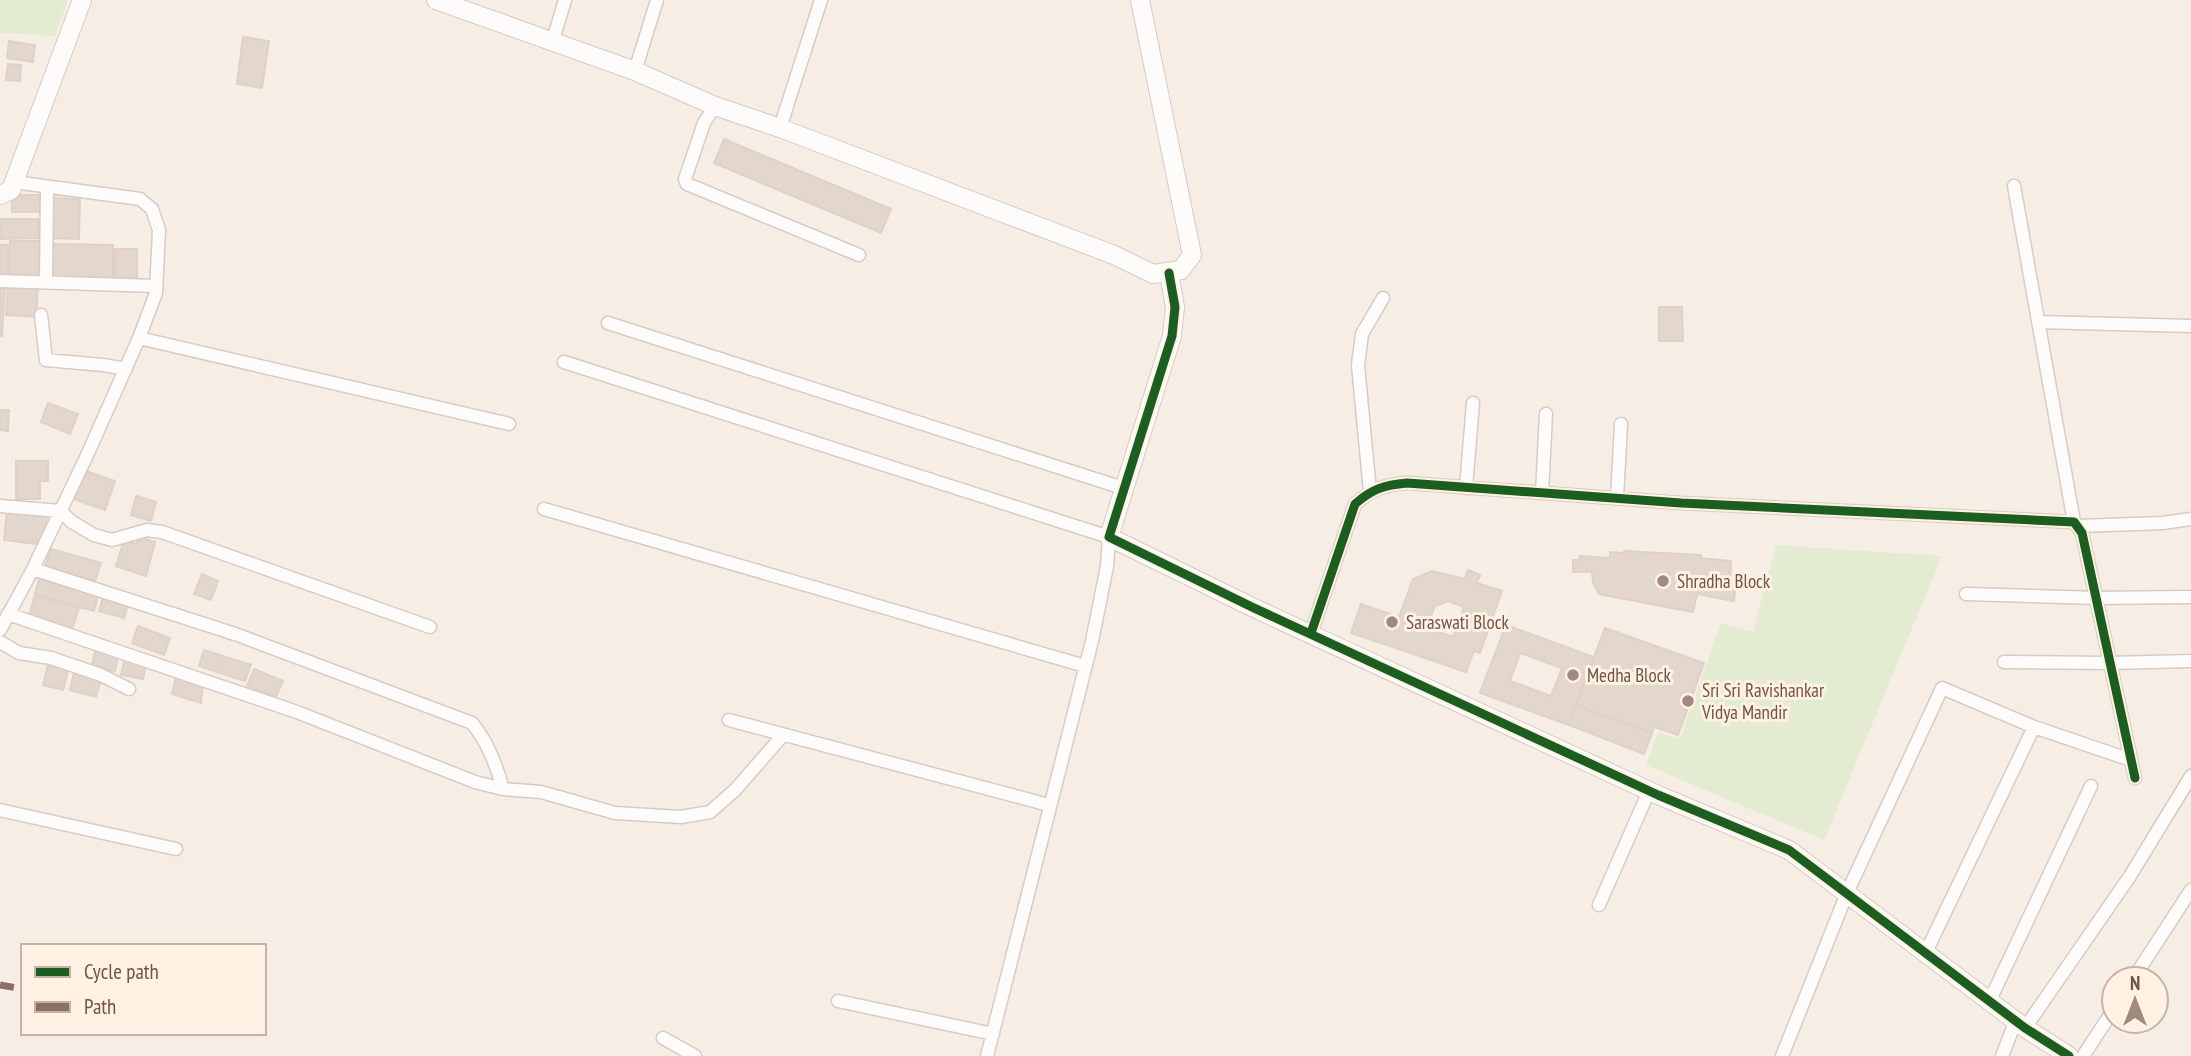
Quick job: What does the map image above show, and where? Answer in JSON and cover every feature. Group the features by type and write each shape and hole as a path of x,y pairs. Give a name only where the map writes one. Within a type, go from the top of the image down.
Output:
{"street":[{"path":"0,195 11,190 82,0"},
{"path":"436,0 464,5 635,71 715,106 780,128 1114,255 1153,274 1169,273 1181,270 1192,255 1140,0"},
{"path":"553,40 565,0"},
{"path":"635,71 657,0"},
{"path":"780,128 821,0"},
{"path":"715,106 704,123 685,179 687,184 859,255"},
{"path":"0,629 33,569 139,338 156,293 159,230 152,209 140,199 14,182"},
{"path":"2014,186 2076,524 2082,533 2135,778"},
{"path":"46,282 47,187"},
{"path":"987,1056 1086,666 1107,566 1109,537 1172,336 1175,307 1169,273"},
{"path":"0,281 156,286"},
{"path":"1370,492 1358,365 1362,334 1383,299"},
{"path":"41,315 46,360 125,369"},
{"path":"2038,322 2191,326"},
{"path":"608,323 1123,488"},
{"path":"139,338 509,424"},
{"path":"565,362 1109,537 1254,608 1649,790 1789,850 2021,1024 2068,1056"},
{"path":"1466,488 1473,403"},
{"path":"1542,493 1546,414"},
{"path":"1617,498 1621,424"},
{"path":"1311,633 1355,504 1384,485 1406,484 2076,524 2163,523 2191,519"},
{"path":"0,506 60,511 72,523 94,536 113,540 147,530 162,533 430,627"},
{"path":"544,509 1086,666"},
{"path":"33,569 235,634 472,723 484,738 503,789"},
{"path":"1966,594 2096,598 2191,597"},
{"path":"8,614 297,712 475,782 503,789 541,792 615,813 681,817 710,812 734,790 783,735"},
{"path":"0,642 19,653 51,658 101,675 129,690"},
{"path":"2004,662 2191,661"},
{"path":"1782,1056 1847,893 1942,688 2034,727 2131,760"},
{"path":"729,720 1049,806"},
{"path":"1926,952 2034,727"},
{"path":"2002,1056 2021,1024 2130,876 2191,776"},
{"path":"1990,1000 2091,786"},
{"path":"1599,905 1649,790"},
{"path":"0,810 176,849"},
{"path":"2142,965 2191,890"},
{"path":"838,1001 993,1034"},
{"path":"2083,1056 2100,1030"},
{"path":"663,1038 695,1056"}],"green space":[{"path":"0,0 68,0 55,36 0,33"},
{"path":"1776,545 1942,556 1824,840 1646,765 1658,732 1680,739 1721,623 1753,632"}],"building":[{"path":"243,37 269,41 262,88 237,84"},
{"path":"9,41 35,45 33,62 7,58"},
{"path":"8,64 21,65 20,81 6,80"},
{"path":"724,139 891,209 881,233 714,163"},
{"path":"12,195 41,195 41,212 12,212"},
{"path":"50,198 80,199 79,239 49,238"},
{"path":"0,219 38,219 38,238 0,239"},
{"path":"10,241 44,241 43,277 10,276"},
{"path":"50,244 113,245 113,278 50,277"},
{"path":"0,245 9,245 8,277 0,276"},
{"path":"115,249 137,249 137,282 115,282"},
{"path":"8,284 38,285 36,317 6,315"},
{"path":"0,286 5,286 2,336 0,336"},
{"path":"1659,307 1682,307 1683,341 1659,341"},
{"path":"48,403 78,414 70,434 41,422"},
{"path":"0,410 9,410 8,431 0,430"},
{"path":"16,461 48,461 48,481 40,481 40,499 16,499"},
{"path":"83,470 115,481 105,510 73,499"},
{"path":"136,496 156,502 151,521 131,515"},
{"path":"7,510 47,514 43,545 4,540"},
{"path":"139,537 155,542 146,576 116,566 124,540 136,544"},
{"path":"51,549 101,563 95,581 45,567"},
{"name":"Shradha Block","path":"1610,552 1701,555 1701,558 1731,561 1730,581 1736,582 1734,601 1697,594 1693,612 1599,594 1593,583 1592,572 1573,572 1573,560 1579,560 1580,556 1610,558"},
{"name":"Saraswati Block","path":"1468,570 1480,575 1477,583 1502,591 1480,653 1474,651 1466,672 1351,633 1361,604 1399,617 1413,579 1432,571 1465,579","holes":["1448,601 1464,607 1453,637 1426,628 1435,606"]},
{"path":"202,574 218,581 211,600 194,594"},
{"path":"39,579 98,596 94,611 35,594"},
{"path":"35,595 79,608 71,632 28,619"},
{"path":"103,597 128,604 124,618 99,611"},
{"name":"Medha Block","path":"1506,625 1594,657 1569,725 1480,693","holes":["1520,653 1562,668 1551,696 1510,681"]},
{"path":"138,626 170,638 164,655 132,643"},
{"path":"1605,628 1704,663 1678,735 1654,727 1652,733 1576,705"},
{"path":"204,650 251,665 245,681 199,666"},
{"path":"95,651 118,655 115,671 92,666"},
{"path":"125,658 146,662 143,679 121,675"},
{"path":"48,665 68,670 63,690 43,685"},
{"path":"254,669 283,681 276,697 247,686"},
{"path":"74,673 101,679 96,697 70,690"},
{"path":"176,677 203,685 201,703 172,694"},
{"path":"1576,705 1652,733 1644,754 1569,725"}],"marked path":[{"path":"0,985 21,989"}],"cycle path":[{"path":"1169,273 1175,307 1172,336 1109,537 1254,608 1658,795 1789,850 2025,1028 2069,1056"},
{"path":"1311,633 1355,504 1373,491 1399,484 1681,503 2074,522 2082,533 2135,778"}],"place":[{"name":"Shradha Block","path":"1663,581"},
{"name":"Saraswati Block","path":"1392,622"},
{"name":"Medha Block","path":"1573,675"},
{"name":"Sri Sri Ravishankar Vidya Mandir","path":"1688,701"}]}
